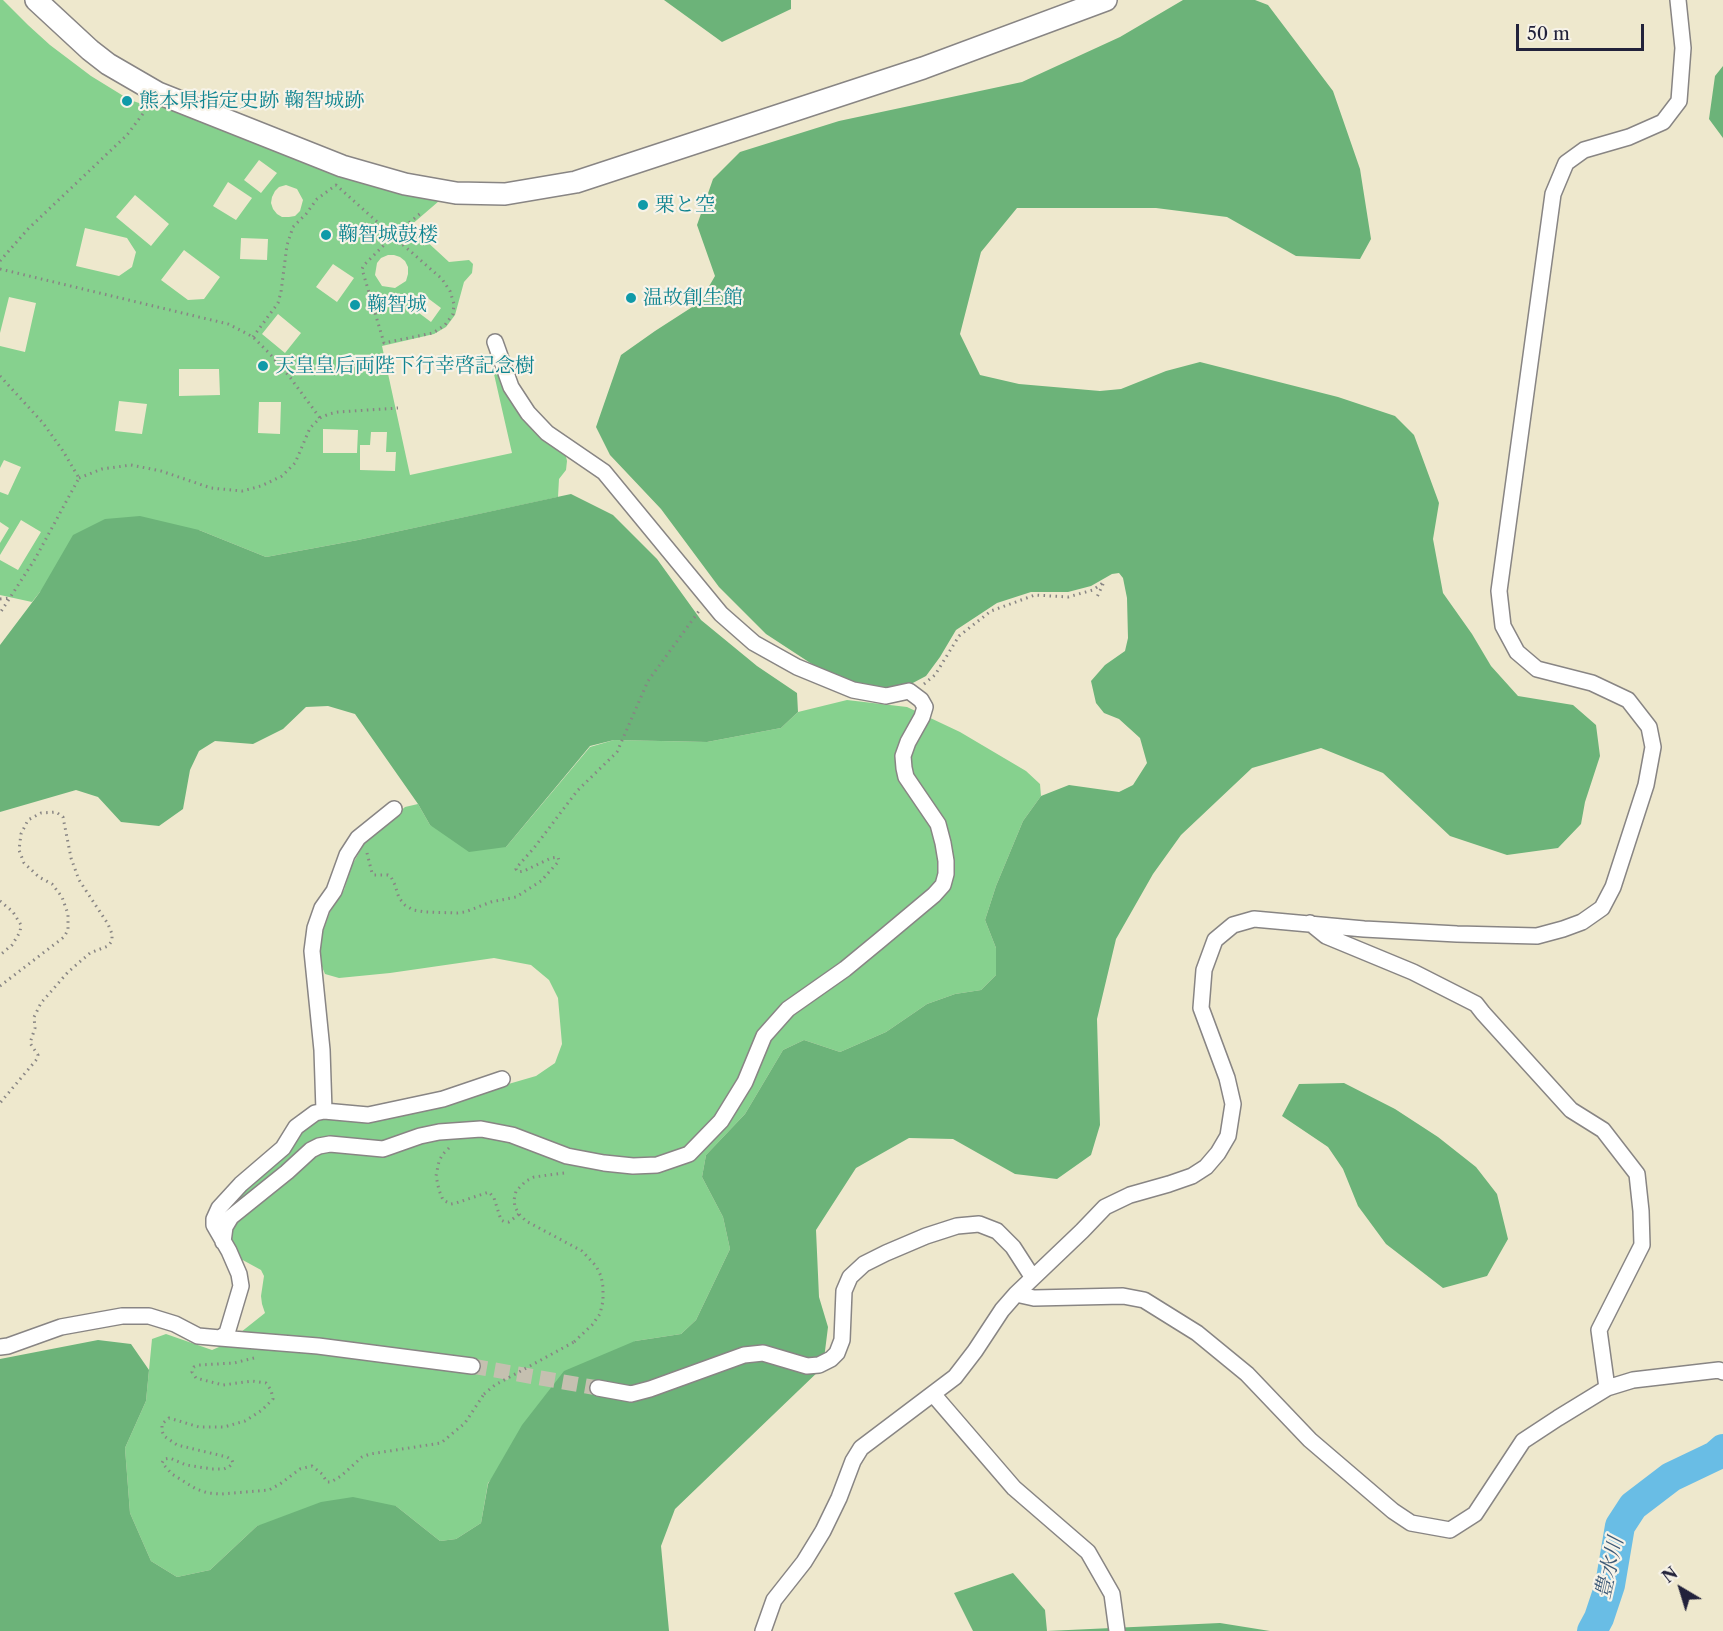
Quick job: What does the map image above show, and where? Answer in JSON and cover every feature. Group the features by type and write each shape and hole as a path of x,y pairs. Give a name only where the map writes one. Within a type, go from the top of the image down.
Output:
{"street":[{"path":"36,0 108,64 158,93 342,166 394,181 456,193 505,194 576,182 923,68 1106,0"},
{"path":"763,1631 774,1600 804,1562 823,1531 853,1461 861,1448 955,1377 1002,1310 1016,1294 1105,1207 1130,1195 1192,1176 1206,1167 1218,1153 1228,1136 1233,1104 1227,1078 1201,1008 1204,970 1215,940 1233,925 1254,919 1364,929 1537,936 1582,922 1602,908 1613,887 1646,785 1653,747 1649,728 1628,700 1592,683 1537,669 1517,652 1503,626 1499,591 1553,194 1566,163 1584,150 1629,137 1663,122 1679,101 1683,48 1678,0"},
{"path":"223,1242 225,1227 231,1217 311,1150 319,1146 330,1144 383,1149 439,1132 477,1130 512,1135 579,1160 633,1166 657,1166 689,1154 721,1121 745,1082 764,1036 788,1009 845,969 943,885 946,861 938,824 906,777 904,768 903,756 925,707 921,700 909,691 886,696 853,690 797,667 754,644 721,614 604,472 547,433 528,413 511,387 495,342"},
{"path":"324,1111 322,1050 312,951 315,928 322,908 334,891 347,855 358,838 394,809"},
{"path":"1310,923 1326,936 1413,972 1476,1004 1571,1110 1603,1130 1637,1174 1642,1245 1599,1330 1607,1388"},
{"path":"220,1338 227,1333 241,1286 239,1274 213,1225 214,1219 219,1208 241,1184 283,1148 296,1127 315,1113 324,1111 368,1115 443,1099 502,1079"},
{"path":"598,1388 632,1394 744,1355 763,1353 807,1366 819,1365 837,1353 842,1340 844,1291 850,1277 864,1264 886,1253 957,1226 979,1224 997,1231 1012,1247 1033,1278"},
{"path":"1016,1294 1034,1298 1123,1296 1144,1300 1197,1333 1247,1374 1310,1440 1393,1511 1411,1523 1450,1530 1475,1514 1524,1442 1607,1388 1633,1380 1719,1370 1723,1372"},
{"path":"0,1347 61,1327 122,1316 149,1316 175,1324 198,1336 318,1346 472,1366"},
{"path":"933,1394 1014,1488 1088,1552 1112,1594 1118,1631"}],"path":[{"path":"0,261 28,229 128,135 158,93"},
{"path":"253,337 278,303 287,245 293,227 317,199 336,185 393,236 442,279 450,291 454,304 453,314 445,325 433,333 384,343 362,269 393,236 422,212"},
{"path":"0,269 228,324 253,337 289,376 320,418"},
{"path":"0,376 43,423 63,450 79,478"},
{"path":"0,614 35,559 79,478 102,469 131,465 161,471 211,488 242,491 261,486 282,476 295,463 310,428 320,418 338,412 398,408"},
{"path":"914,694 935,675 959,636 991,611 1035,595 1068,597 1093,590 1104,582 1097,597"},
{"path":"0,599 10,598"},
{"path":"374,825 367,853 372,873 391,877 399,898 413,910 457,913 516,897 525,892 541,881 560,858 555,856 524,871 518,872 516,867 534,848 577,791 617,752 648,681 699,611"},
{"path":"0,986 64,937 68,930 68,914 62,897 52,884 39,877 24,863 19,850 21,834 28,820 41,813 56,812 63,817 71,858 79,880 108,924 112,941 108,946 90,953 68,972 41,1003 34,1017 35,1028 30,1042 38,1055 0,1103"},
{"path":"0,901 13,912 21,925 15,940 0,955"},
{"path":"477,1130 453,1145 439,1161 436,1176 443,1200 451,1204 489,1192 494,1198 501,1220 509,1222 519,1214"},
{"path":"273,1342 267,1351 248,1360 194,1367 192,1372 196,1378 214,1384 262,1381 271,1390 273,1399 251,1418 224,1427 199,1427 169,1418 164,1422 162,1431 170,1441 177,1445 231,1458 233,1462 230,1467 224,1469 212,1469 186,1465 170,1458 164,1458 162,1463 164,1466 184,1483 208,1493 256,1492 269,1490 300,1469 312,1466 322,1474 327,1482 331,1482 369,1454 441,1443 465,1423 484,1394 495,1385 574,1342 600,1314 603,1287 596,1266 582,1251 526,1221 515,1208 514,1200 520,1185 534,1177 568,1172"}],"green space":[{"path":"0,0 3,0 50,45 91,76 130,100 142,104 158,104 304,160 339,177 439,201 410,226 449,262 469,260 473,264 472,273 464,282 455,315 446,327 434,334 382,346 410,475 512,453 491,361 496,358 565,452 566,470 559,479 558,497 358,540 266,557 199,530 40,592 32,602 0,595 0,560 18,570 41,532 21,520 0,555 0,543 9,528 0,522 0,492 8,495 21,467 4,460 0,468 0,346 25,352 36,303 9,297 0,333","holes":["259,160 277,173 261,193 244,180","228,182 252,198 236,220 213,206","286,185 297,189 303,200 300,211 295,216 282,217 273,209 272,197 279,187","135,195 169,224 151,246 116,217","85,228 127,238 136,252 132,267 119,276 76,266","241,238 268,239 267,260 240,259","184,250 220,277 204,299 188,300 161,280","388,255 400,257 408,267 406,281 395,288 382,286 375,275 377,263","333,264 354,278 337,302 316,287","421,293 441,308 431,322 411,307","278,314 301,333 285,353 262,334","179,369 219,369 220,395 179,396","119,401 147,404 142,434 115,431","259,402 281,402 280,434 258,433","323,429 358,430 357,453 323,453","371,432 387,432 386,452 396,452 395,471 360,470 360,445 370,445"]},
{"path":"664,0 791,0 791,9 722,42"},
{"path":"1183,0 1255,0 1268,5 1333,91 1360,169 1371,239 1360,259 1296,256 1227,217 1156,208 1017,208 981,252 960,334 980,375 1019,384 1100,391 1121,389 1166,371 1200,362 1338,397 1395,416 1414,435 1439,503 1433,539 1443,593 1491,666 1518,696 1573,705 1596,725 1600,756 1585,802 1581,824 1558,848 1507,855 1450,836 1383,773 1321,748 1252,768 1181,835 1153,874 1116,939 1097,1019 1100,1125 1091,1155 1057,1179 1015,1174 953,1139 909,1138 856,1168 816,1230 819,1297 828,1327 823,1367 675,1509 661,1546 669,1631 0,1631 0,1359 98,1340 131,1344 149,1370 146,1401 125,1448 130,1513 151,1561 177,1577 210,1570 257,1526 321,1502 353,1497 396,1506 440,1541 456,1539 481,1523 488,1484 522,1425 564,1371 635,1341 681,1334 696,1320 730,1249 723,1217 702,1177 706,1155 745,1114 783,1050 804,1040 840,1052 886,1032 927,1004 955,994 981,990 996,975 996,948 985,920 996,886 1023,821 1041,796 1069,785 1119,792 1133,785 1147,763 1140,738 1119,719 1104,713 1096,703 1091,681 1105,665 1125,651 1128,638 1127,598 1123,578 1119,573 1112,574 1091,586 1068,592 1031,592 997,603 956,630 926,676 909,685 885,689 853,683 821,670 766,634 719,587 661,509 610,455 596,427 621,355 700,302 715,276 697,225 713,179 740,152 839,121 1022,82 1120,37"},
{"path":"1723,66 1723,138 1709,119 1715,76"},
{"path":"571,494 613,515 657,559 701,620 757,666 797,693 798,712 781,728 707,742 614,740 590,746 506,847 469,852 430,825 418,804 355,714 328,706 306,707 283,729 253,744 215,741 199,751 190,770 183,809 159,826 121,822 98,797 76,790 0,812 0,645 40,592 73,535 105,519 140,516 199,530 266,557 358,540"},
{"path":"847,700 907,707 960,732 1026,771 1040,784 1041,796 1023,821 996,886 985,920 996,948 996,975 981,990 955,994 927,1004 886,1032 840,1052 804,1040 783,1050 745,1114 706,1155 702,1177 723,1217 730,1249 696,1320 681,1334 635,1341 488,1483 481,1523 456,1539 440,1541 396,1506 257,1526 210,1570 177,1577 151,1561 130,1513 125,1448 146,1401 152,1339 166,1334 212,1350 226,1344 265,1313 261,1296 264,1276 261,1270 239,1258 220,1220 225,1208 305,1126 316,1120 505,1085 536,1076 555,1063 562,1044 558,998 549,980 531,965 494,958 339,978 325,974 320,962 320,939 330,912 344,890 352,865 364,844 405,807 418,804 430,825 506,847 590,747 614,740 707,742 781,728 798,712"},
{"path":"1344,1083 1395,1109 1438,1137 1476,1167 1497,1194 1508,1239 1487,1276 1443,1288 1386,1244 1358,1206 1343,1169 1328,1147 1282,1116 1299,1084"},
{"path":"1013,1573 1045,1610 1047,1631 973,1631 954,1593"},
{"path":"1220,1623 1270,1631 1047,1631"}],"waterway":[{"name":"豊水川","path":"1592,1631 1610,1585 1620,1526 1633,1506 1671,1477 1715,1456 1723,1449"}],"tunnel":[{"path":"472,1366 598,1388"}],"place":[{"name":"熊本県指定史跡 鞠智城跡","path":"127,101"},
{"name":"栗と空","path":"643,205"},
{"name":"鞠智城鼓楼","path":"326,235"},
{"name":"温故創生館","path":"631,298"},
{"name":"鞠智城","path":"355,305"},
{"name":"天皇皇后両陛下行幸啓記念樹","path":"263,366"}]}
